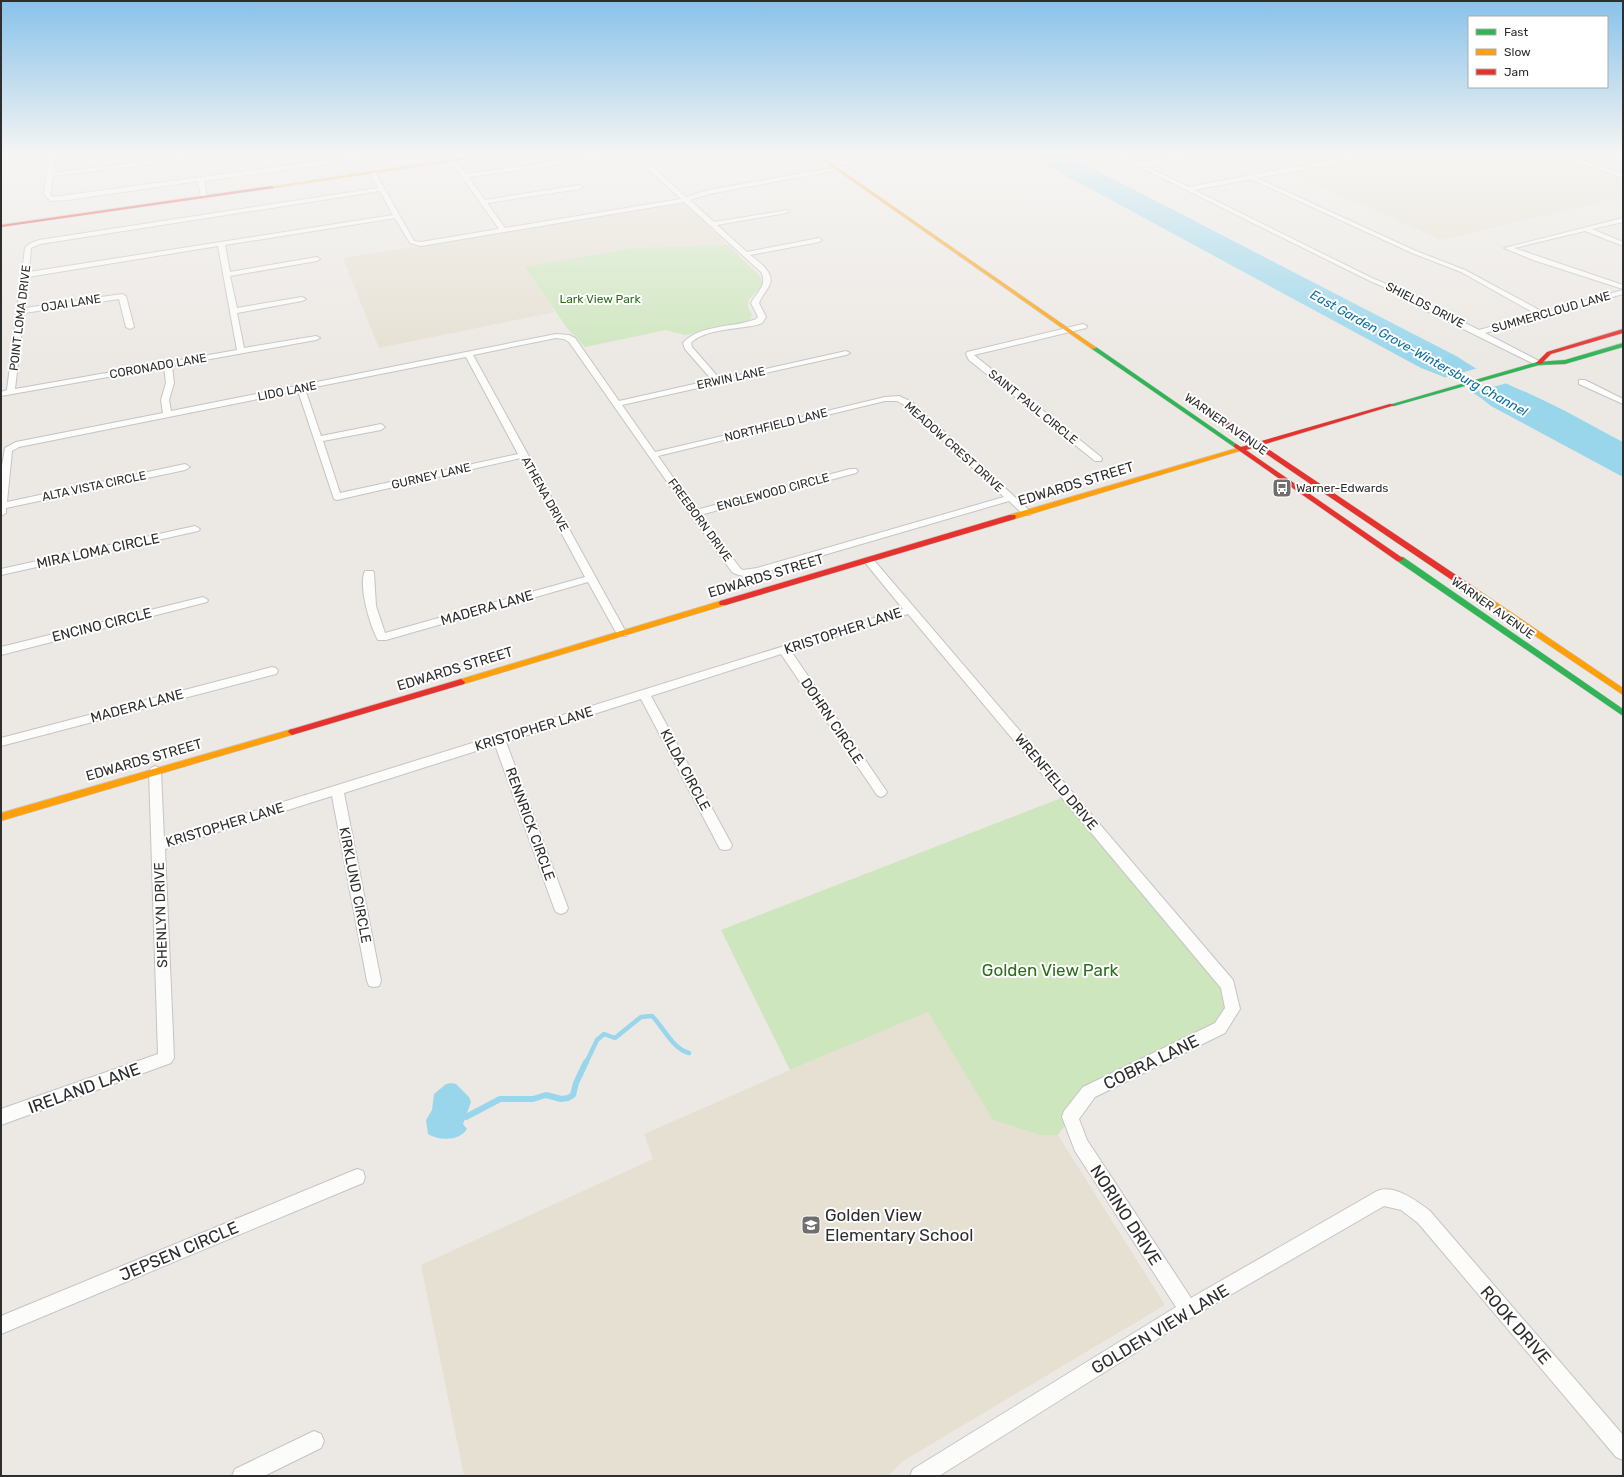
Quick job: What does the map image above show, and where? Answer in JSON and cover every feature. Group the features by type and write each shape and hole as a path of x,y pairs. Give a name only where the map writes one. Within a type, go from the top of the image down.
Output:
{"main road":[{"path":"1,226 23,223"},
{"name":"WARNER AVENUE","path":"914,223 1623,713"},
{"path":"1070,317 1086,328"},
{"name":"EDWARDS STREET","path":"1539,363 1549,353 1623,331"},
{"name":"EDWARDS STREET","path":"1,817 622,634 1256,444 1494,375 1539,363 1565,362 1623,346"},
{"name":"WARNER AVENUE","path":"1194,402 1623,692"},
{"path":"1396,556 1430,571 1468,597 1494,605"},
{"path":"1476,611 1496,616 1548,651 1574,659"}],"street":[{"name":"POINT LOMA DRIVE","path":"11,392 28,248 39,242 162,223"},
{"path":"25,275 353,223"},
{"path":"401,223 412,242 415,244 545,223"},
{"path":"497,223 502,230"},
{"path":"712,224 718,223"},
{"name":"SHIELDS DRIVE","path":"1258,223 1372,280 1407,294 1430,309 1539,363"},
{"path":"1351,223 1414,252 1463,271 1542,314"},
{"path":"1611,223 1506,248 1538,260 1582,272 1623,287"},
{"path":"712,224 764,271 768,282 755,303 762,317 759,321 701,334 689,340 687,343 688,347 718,382"},
{"path":"1585,229 1623,244"},
{"path":"745,254 819,240"},
{"path":"221,244 241,351"},
{"path":"227,274 317,259"},
{"name":"SUMMERCLOUD LANE","path":"1478,333 1623,292"},
{"name":"OJAI LANE","path":"20,311 122,296 130,327"},
{"path":"234,311 302,299"},
{"path":"1067,329 1086,328"},
{"name":"SAINT PAUL CIRCLE","path":"1067,329 970,354 972,358 1098,459"},
{"name":"LIDO LANE","path":"1,510 8,450 22,443 550,337 566,337"},
{"name":"FREEBORN DRIVE","path":"566,337 572,340 694,514 736,570 741,573 750,573 1011,498"},
{"name":"CORONADO LANE","path":"1,394 316,338"},
{"name":"ERWIN LANE","path":"617,404 846,353"},
{"name":"ATHENA DRIVE","path":"468,354 622,634"},
{"path":"167,415 165,400 170,383 168,364"},
{"path":"1582,382 1623,402"},
{"path":"301,388 318,439 381,427"},
{"name":"NORTHFIELD LANE","path":"653,455 885,399 899,398"},
{"name":"MEADOW CREST DRIVE","path":"899,398 909,404 1027,513"},
{"name":"GURNEY LANE","path":"318,439 337,498 524,455"},
{"name":"ALTA VISTA CIRCLE","path":"1,510 185,466"},
{"name":"ENGLEWOOD CIRCLE","path":"694,514 853,471"},
{"name":"MIRA LOMA CIRCLE","path":"1,572 195,529"},
{"name":"WRENFIELD DRIVE","path":"868,560 1228,985 1233,1009"},
{"name":"MADERA LANE","path":"369,573 369,601 376,625 382,637 592,578"},
{"name":"ENCINO CIRCLE","path":"1,651 203,600"},
{"name":"KRISTOPHER LANE","path":"158,846 910,610"},
{"name":"DOHRN CIRCLE","path":"784,650 881,792"},
{"name":"MADERA LANE","path":"1,742 272,671"},
{"name":"KILDA CIRCLE","path":"644,694 725,845"},
{"name":"RENNRICK CIRCLE","path":"499,740 561,908"},
{"name":"SHENLYN DRIVE","path":"155,771 166,1058"},
{"name":"KIRKLUND CIRCLE","path":"336,790 374,981"},
{"name":"COBRA LANE","path":"1070,1117 1089,1092 1220,1028 1233,1009"},
{"name":"IRELAND LANE","path":"1,1118 166,1058"},
{"name":"NORINO DRIVE","path":"1070,1117 1081,1145 1188,1310"},
{"name":"JEPSEN CIRCLE","path":"1,1325 357,1177"},
{"name":"GOLDEN VIEW LANE","path":"920,1476 1188,1310 1383,1197 1405,1203"},
{"name":"ROOK DRIVE","path":"1405,1203 1424,1217 1623,1450"},
{"path":"242,1476 314,1441"}],"shaded area":[{"name":"Lark View Park","path":"560,223 705,223 728,245 633,248 525,267 555,312 379,348 343,258"},
{"path":"1403,223 1513,223 1441,240"},
{"name":"Golden View Elementary School","path":"928,1012 1041,1135 1058,1135 1165,1305 903,1461 888,1476 464,1476 421,1265 653,1159 644,1134"}],"green space":[{"name":"Lark View Park","path":"728,245 758,274 763,281 760,288 749,299 748,307 752,315 750,320 685,335 666,330 585,347 567,328 525,267 633,248"},
{"name":"Golden View Park","path":"1069,795 1228,985 1233,1009 1220,1028 1089,1092 1058,1135 1041,1135 993,1120 928,1012 790,1070 721,930"}],"water":[{"name":"East Garden Grove-Wintersburg Channel","path":"1153,223 1198,223 1458,357 1484,373 1542,399 1623,442 1623,477 1491,406 1458,384 1421,368"},
{"path":"446,1084 456,1084 469,1097 471,1102 463,1124 467,1129 464,1133 454,1138 443,1139 428,1134 426,1120 432,1110 434,1094"}],"pier":[{"path":"1478,368 1507,383 1471,393 1443,378"}],"waterway":[{"path":"586,1063 597,1040 604,1034 615,1038 641,1017 652,1016 673,1042 678,1047 689,1053"},
{"path":"466,1117 500,1099 533,1099 546,1095 561,1099 568,1098 573,1095 576,1083 586,1062"}],"traffic: fast":[{"path":"1392,405 1539,363 1565,362 1623,345"},
{"path":"1094,348 1236,446"},
{"path":"1400,559 1623,713"}],"traffic: slow":[{"path":"915,223 1094,348"},
{"path":"1012,517 1241,449"},
{"path":"1468,587 1623,692"},
{"path":"461,682 723,603"},
{"path":"1,817 292,732"}],"traffic: jam":[{"path":"1,226 22,223"},
{"path":"1539,363 1549,353 1623,331"},
{"path":"1241,449 1392,405"},
{"path":"1203,408 1468,587"},
{"path":"1236,446 1400,559"},
{"path":"723,603 1012,517"},
{"path":"292,732 461,682"}],"place":[{"name":"Warner-Edwards","path":"1282,488"},
{"name":"Golden View Elementary School","path":"811,1225"}]}
